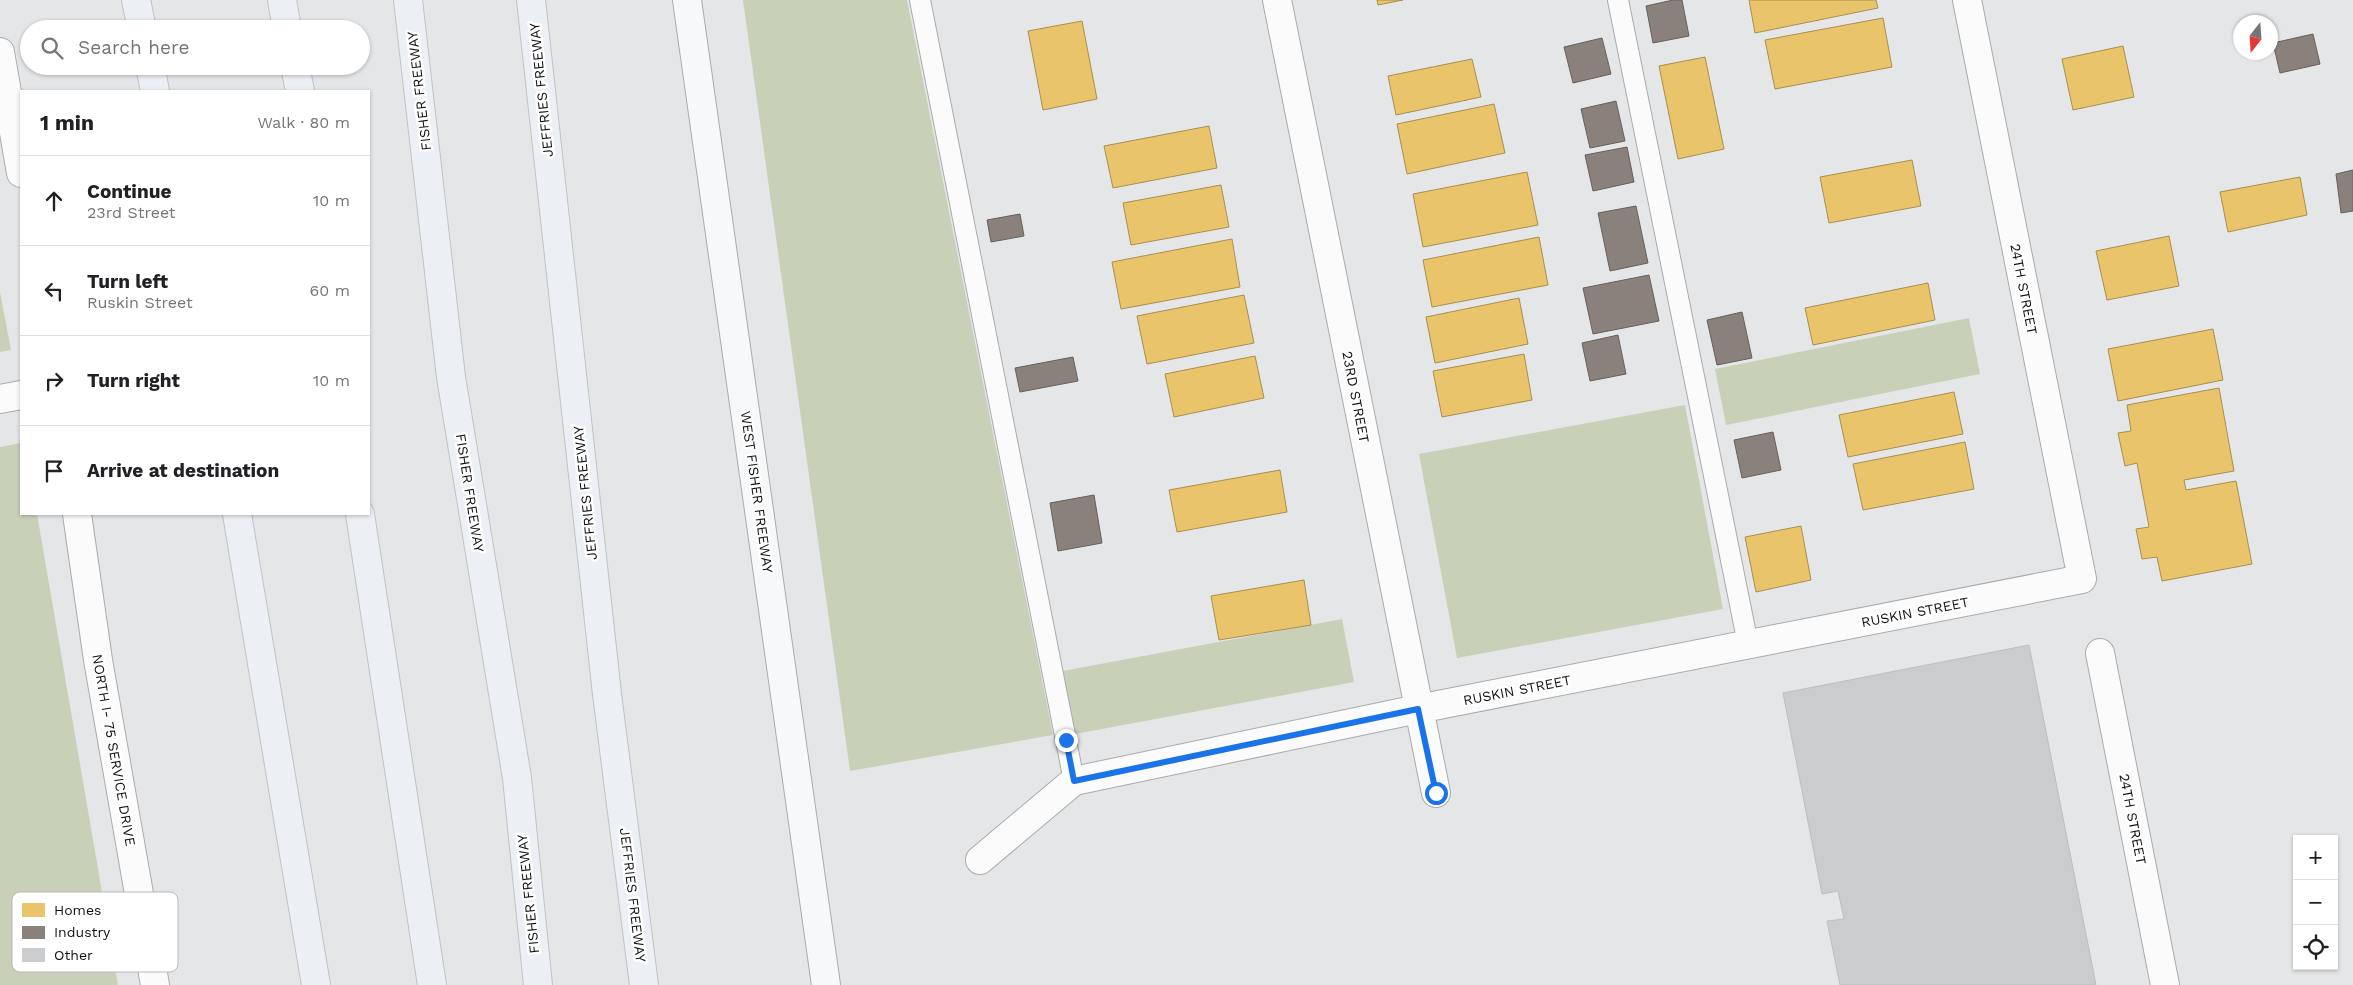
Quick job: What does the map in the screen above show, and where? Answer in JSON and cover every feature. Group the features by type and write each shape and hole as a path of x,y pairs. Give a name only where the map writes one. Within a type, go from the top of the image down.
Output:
{"highway":[{"path":"136,0 140,20"},
{"path":"282,0 285,20"},
{"path":"295,0 297,20"},
{"name":"FISHER FREEWAY","path":"408,0 451,376 517,778 538,985"},
{"name":"JEFFRIES FREEWAY","path":"531,0 607,694 644,985"},
{"path":"152,75 155,90"},
{"path":"297,75 300,90"},
{"path":"302,75 304,90"},
{"path":"237,515 316,985"},
{"path":"360,515 432,985"}],"street":[{"name":"WEST FISHER FREEWAY","path":"687,0 826,985"},
{"name":"23RD STREET","path":"1277,0 1436,793"},
{"name":"24TH STREET","path":"1967,0 2082,579"},
{"path":"0,52 20,167"},
{"path":"0,399 20,395"},
{"name":"NORTH I- 75 SERVICE DRIVE","path":"77,515 98,660 139,892"},
{"name":"RUSKIN STREET","path":"980,860 1074,781 1418,709 2082,579"},
{"name":"24TH STREET","path":"2100,653 2165,985"},
{"name":"NORTH I- 75 SERVICE DRIVE","path":"153,972 155,985"}],"lane":[{"path":"920,0 1074,781"},
{"path":"1618,0 1748,644"}],"green space":[{"path":"743,0 907,0 1053,735 850,771"},
{"path":"0,292 11,350 0,352"},
{"path":"1969,318 1980,374 1726,425 1715,369"},
{"path":"1685,405 1723,609 1457,658 1419,454"},
{"path":"20,443 20,515 37,515 102,892 12,892 12,972 116,972 118,985 0,985 0,447"},
{"path":"1342,619 1354,682 1075,734 1063,671"}],"building: Homes":[{"path":"1377,0 1403,0 1378,5"},
{"path":"1749,0 1876,0 1878,8 1755,33"},
{"path":"1883,18 1892,67 1775,89 1765,40"},
{"path":"1082,21 1097,99 1043,110 1028,31"},
{"path":"2123,46 2134,97 2073,110 2062,59"},
{"path":"1705,57 1724,149 1678,159 1659,66"},
{"path":"1472,59 1481,97 1396,115 1388,76"},
{"path":"1494,104 1505,153 1407,174 1397,124"},
{"path":"1209,126 1217,168 1113,188 1104,146"},
{"path":"1912,160 1921,206 1829,223 1820,177"},
{"path":"1527,172 1538,225 1423,247 1413,194"},
{"path":"2300,177 2307,215 2228,232 2220,192"},
{"path":"1221,185 1229,227 1131,245 1123,203"},
{"path":"2169,236 2179,286 2107,300 2096,251"},
{"path":"1539,237 1548,285 1432,307 1423,260"},
{"path":"1232,239 1240,287 1121,309 1112,262"},
{"path":"1928,283 1935,320 1813,345 1805,308"},
{"path":"1244,295 1254,343 1147,364 1137,316"},
{"path":"1519,298 1528,344 1435,363 1426,317"},
{"path":"2213,329 2223,380 2118,401 2108,349"},
{"path":"1524,354 1532,400 1442,417 1433,371"},
{"path":"1255,356 1264,398 1174,417 1165,374"},
{"path":"2219,388 2234,471 2184,480 2186,490 2236,481 2252,564 2162,581 2157,557 2142,559 2136,529 2149,527 2137,463 2125,466 2118,433 2131,431 2127,405"},
{"path":"1954,392 1963,434 1848,457 1839,415"},
{"path":"1965,442 1974,489 1863,510 1853,464"},
{"path":"1280,470 1287,512 1177,532 1169,490"},
{"path":"1801,526 1811,580 1756,592 1745,537"},
{"path":"1304,580 1311,625 1219,640 1211,596"}],"building: Industry":[{"path":"1682,0 1689,36 1653,43 1646,6"},
{"path":"2313,34 2320,64 2280,73 2277,60 2278,42"},
{"path":"1602,38 1611,74 1573,83 1564,47"},
{"path":"1616,101 1625,141 1590,148 1581,109"},
{"path":"1627,147 1634,182 1593,191 1585,155"},
{"path":"2353,170 2353,211 2341,213 2336,174"},
{"path":"1636,206 1648,263 1610,271 1598,213"},
{"path":"1020,214 1024,236 991,242 987,220"},
{"path":"1649,275 1659,321 1593,334 1583,288"},
{"path":"1742,312 1752,358 1717,365 1707,320"},
{"path":"1618,335 1626,374 1590,381 1582,343"},
{"path":"1073,357 1078,381 1020,392 1015,368"},
{"path":"1773,432 1781,470 1742,478 1734,440"},
{"path":"1094,495 1102,543 1058,551 1050,503"}],"building: Other":[{"path":"2029,645 2096,985 1840,985 1827,921 1844,919 1838,891 1822,894 1783,693"}],"route":[{"path":"1066,740 1074,781 1418,709 1436,793"}]}
